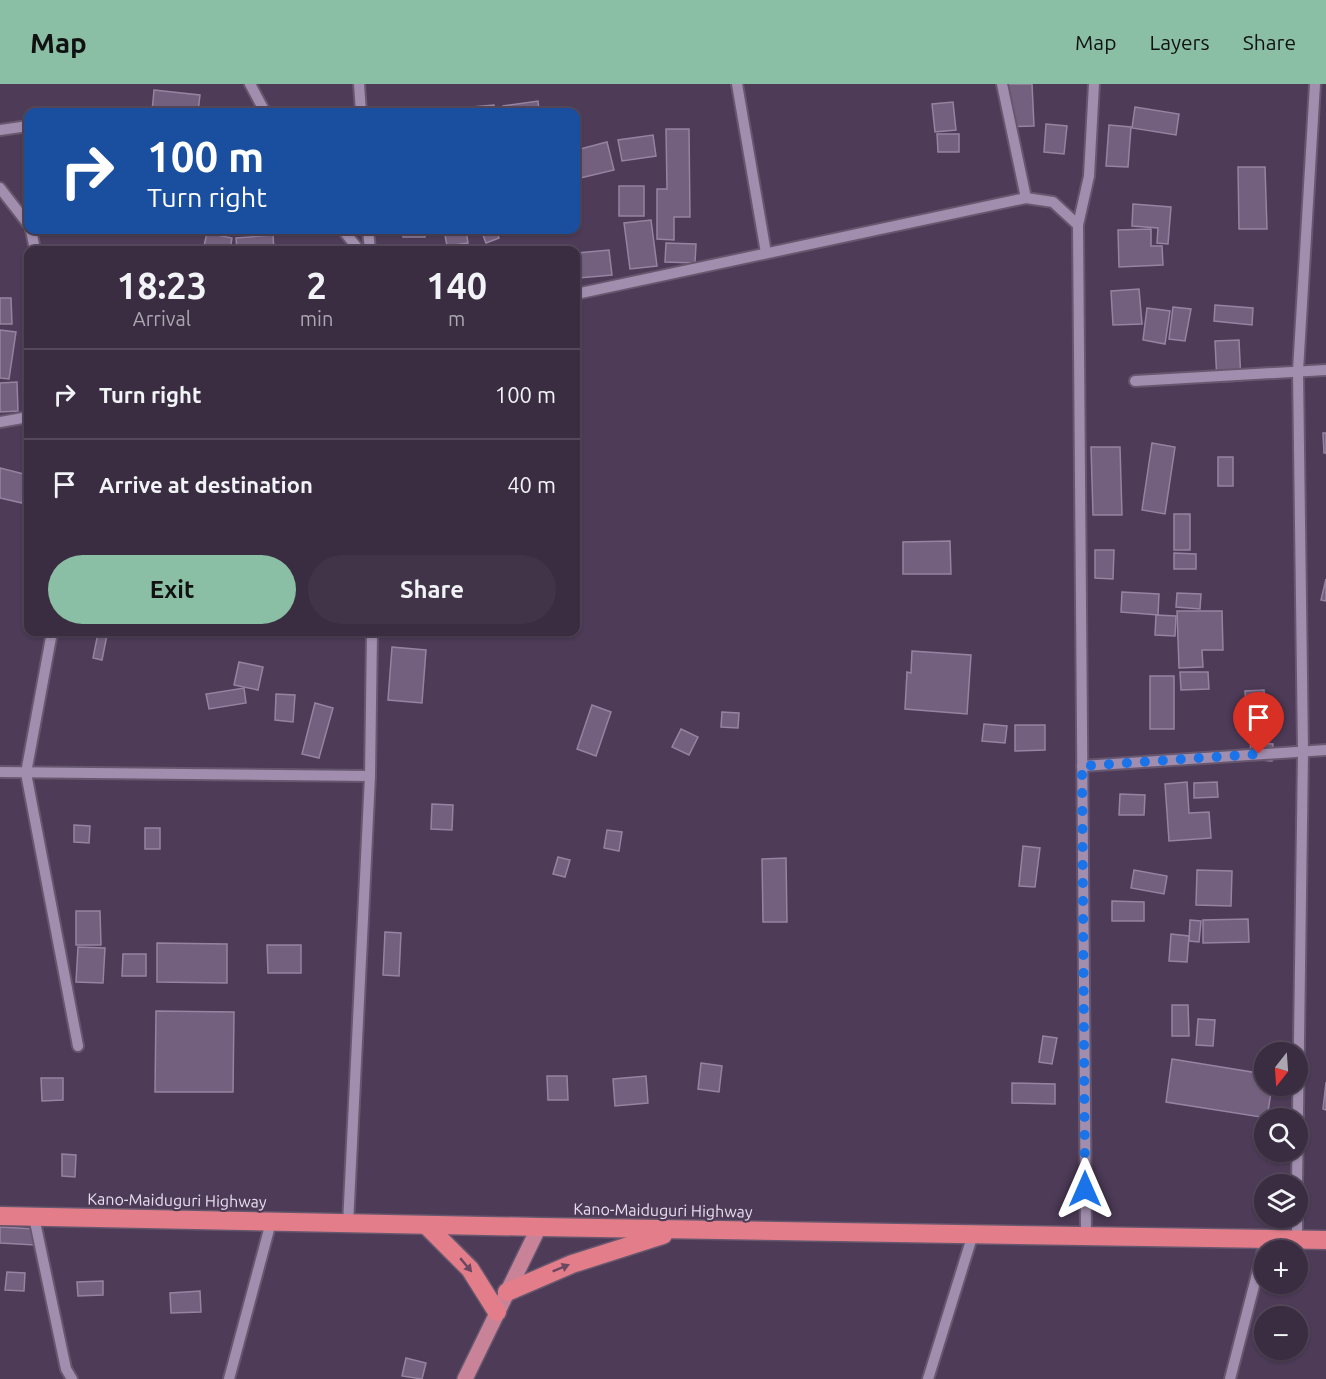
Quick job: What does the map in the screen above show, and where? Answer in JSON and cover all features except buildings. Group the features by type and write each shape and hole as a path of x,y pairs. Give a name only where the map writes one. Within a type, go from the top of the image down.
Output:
{"highway":[{"name":"Kano-Maiduguri Highway","path":"0,1216 1326,1240"},
{"path":"426,1225 470,1269 497,1312"},
{"path":"507,1292 572,1264 680,1230"}],"main road":[{"path":"465,1379 539,1227"}],"street":[{"path":"250,84 263,108"},
{"path":"359,84 361,108"},
{"path":"737,84 766,253"},
{"path":"1002,84 1026,198"},
{"path":"1086,1236 1078,225 1089,176 1094,84"},
{"path":"1297,1174 1303,752 1298,370 1315,84"},
{"path":"0,130 24,127"},
{"path":"0,188 24,219"},
{"path":"580,293 1026,198 1053,202 1078,225"},
{"path":"346,234 356,246"},
{"path":"1135,381 1326,370"},
{"path":"0,422 24,418"},
{"path":"51,636 26,772 78,1046"},
{"path":"348,1224 370,776 372,636"},
{"path":"1082,766 1326,750"},
{"path":"0,772 370,776"},
{"path":"34,1217 66,1369 72,1379"},
{"path":"229,1379 271,1222"},
{"path":"1297,1228 1297,1239"},
{"path":"928,1379 973,1234"},
{"path":"1230,1379 1266,1239"}],"route":[{"path":"1085,1189 1082,766 1259,754"}]}
